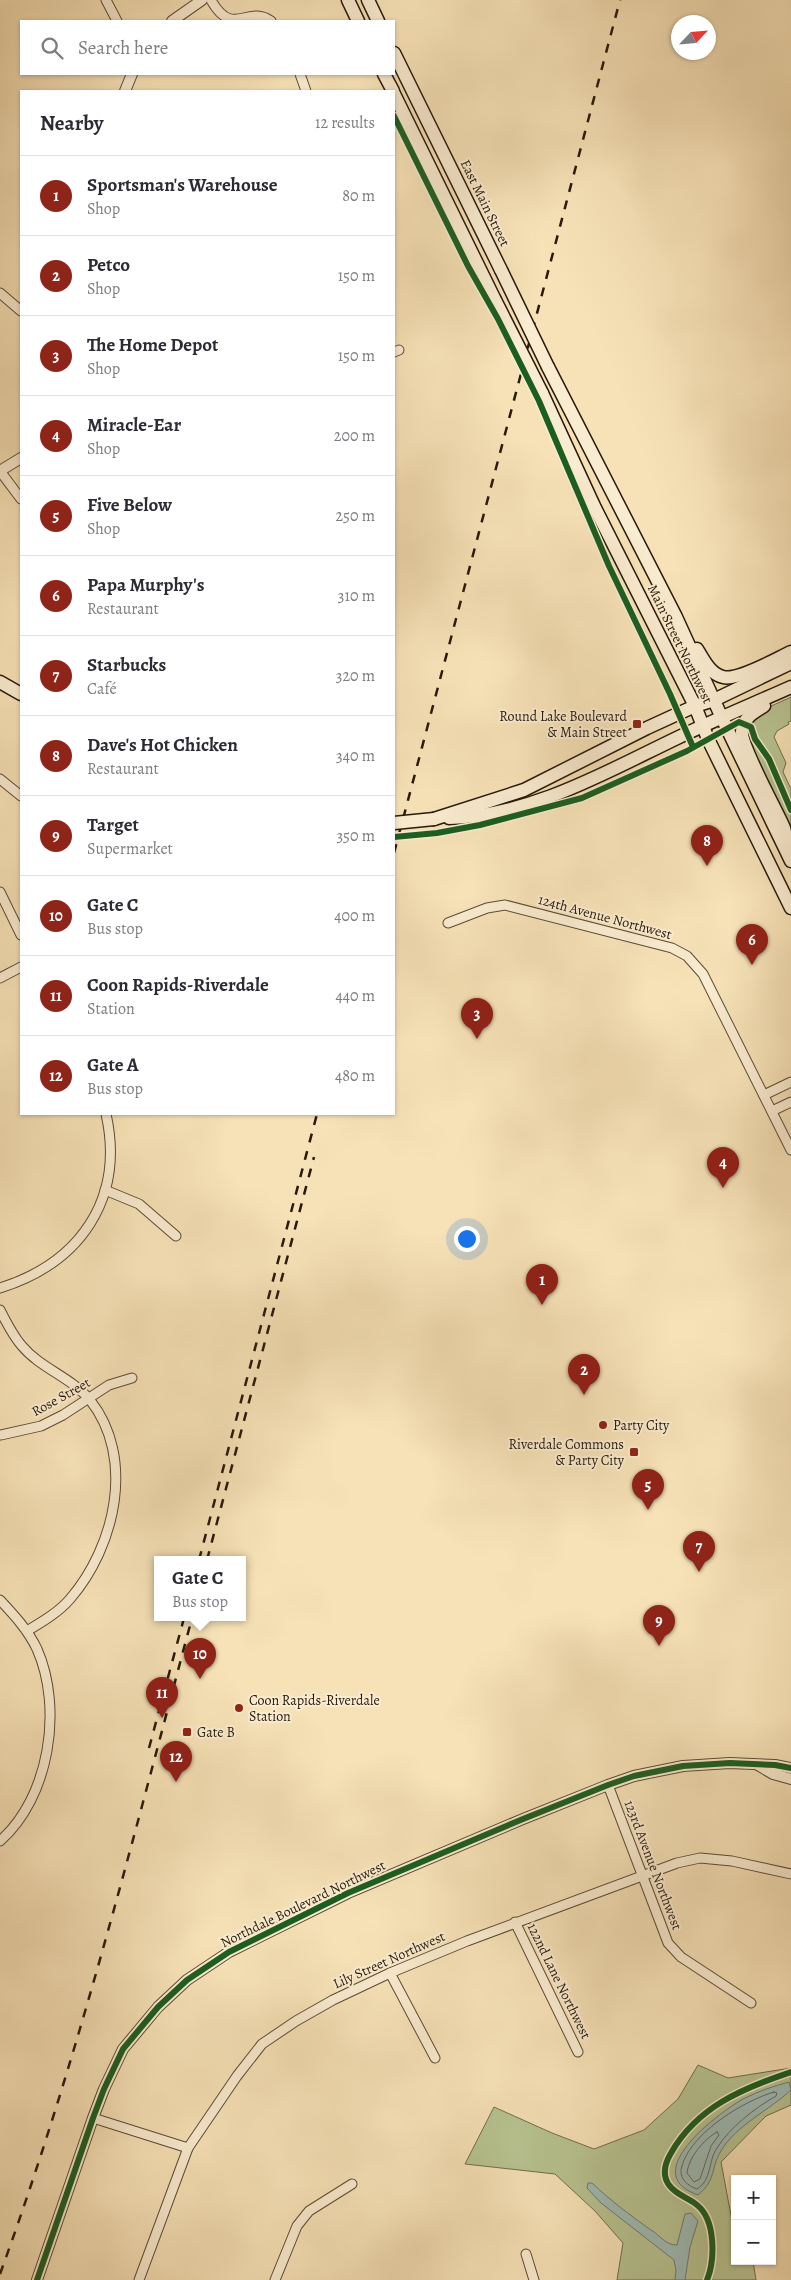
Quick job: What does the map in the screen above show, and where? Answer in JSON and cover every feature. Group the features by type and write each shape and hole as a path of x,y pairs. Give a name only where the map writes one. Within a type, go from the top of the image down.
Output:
{"main road":[{"path":"348,0 358,20"},
{"path":"368,0 378,20"},
{"name":"East Main Street","path":"395,55 548,367"},
{"path":"384,75 392,90"},
{"name":"Main Street Northwest","path":"395,96 542,393 594,506 695,706 702,728 791,908"},
{"name":"Main Street Northwest","path":"548,367 685,638 789,857"},
{"path":"685,638 694,645 712,671 724,678 739,676 791,652"},
{"path":"434,819 524,790 647,728 695,706 714,700 791,663"},
{"path":"0,682 20,693"},
{"path":"395,822 471,818 558,793 791,687"},
{"path":"789,857 788,841 784,828 742,739 742,732 745,721 750,714 791,692"}],"street":[{"path":"106,0 116,20"},
{"path":"173,20 202,0"},
{"path":"211,0 217,11 229,20"},
{"path":"241,20 257,15 269,20"},
{"path":"125,90 132,75"},
{"path":"300,75 306,90"},
{"path":"0,293 20,309"},
{"path":"20,459 0,471 20,498"},
{"path":"0,779 20,795"},
{"path":"0,892 20,934"},
{"name":"124th Avenue Northwest","path":"448,923 487,908 505,905 680,952 694,962 703,974 772,1112"},
{"path":"0,978 20,968"},
{"path":"764,1095 791,1082"},
{"path":"791,1102 772,1112 791,1150"},
{"path":"0,1288 40,1272 70,1249 93,1218 105,1190 111,1150 106,1115"},
{"path":"105,1190 139,1204 176,1236"},
{"path":"0,1310 22,1347 71,1381 89,1398 108,1427 113,1446 116,1480 112,1516 94,1565 69,1600 27,1631"},
{"name":"Rose Street","path":"2,1435 42,1426 110,1385 132,1378"},
{"path":"0,1600 27,1631 41,1661 50,1706 48,1741 32,1798 15,1825 0,1841"},
{"name":"Northdale Boulevard Northwest","path":"37,2280 104,2089 129,2042 158,2007 187,1980 222,1956 348,1893 523,1819 634,1776 683,1766 730,1763 775,1764 791,1768"},
{"path":"757,1765 773,1774 791,1778"},
{"name":"123rd Avenue Northwest","path":"608,1785 668,1943 681,1957 751,2003"},
{"name":"Lily Street Northwest","path":"139,2280 188,2148 237,2076 262,2044 296,2021 333,2000 390,1973 515,1922 677,1863 700,1858 732,1861 791,1874"},
{"name":"122nd Lane Northwest","path":"515,1922 578,2052"},
{"path":"390,1973 435,2058"},
{"path":"93,2118 188,2148"},
{"path":"275,2280 297,2226 310,2211 352,2184"},
{"path":"526,2254 534,2280"}],"green space":[{"path":"791,697 791,721 777,731 774,737 786,763 783,772 791,789 791,834 763,777 751,743 750,730 755,716"},
{"path":"698,2065 728,2078 791,2068 791,2105 766,2116 721,2162 731,2216 731,2265 754,2265 756,2280 617,2280 623,2243 595,2211 555,2174 465,2164 494,2107 552,2133 594,2149 644,2130 678,2099"}],"water":[{"path":"789,2082 791,2090 744,2126 727,2142 718,2157 711,2179 698,2195 681,2185 676,2173 679,2159 702,2129 745,2098"},
{"path":"588,2183 592,2183 628,2213 666,2242 673,2245 677,2245 685,2214 691,2213 698,2221 690,2247 685,2280 675,2280 674,2260 601,2203 587,2188"}],"railway":[{"path":"395,849 620,0"},
{"path":"200,1556 317,1115"},
{"path":"208,1556 314,1157"},
{"path":"149,1748 183,1621"},
{"path":"0,2274 55,2112 126,1866 191,1621"}],"cycle path":[{"path":"395,118 468,266 498,319 539,401 609,566 693,747"},
{"path":"395,837 437,833 480,825 582,798 687,751 739,722 751,727 755,739 769,759 791,810"},
{"path":"37,2280 93,2118 123,2049 158,2007 187,1980 229,1952 348,1893 608,1785 634,1776 683,1766 730,1763 775,1765 791,1768"},
{"path":"707,2280 710,2272 712,2251 711,2230 708,2220 697,2205 669,2185 665,2173 667,2161 682,2137 708,2111 723,2101 756,2085 791,2072"}],"place":[{"name":"Round Lake Boulevard & Main Street","path":"637,724"},
{"name":"Dave's Hot Chicken","path":"707,866"},
{"name":"Papa Murphy's","path":"752,965"},
{"name":"The Home Depot","path":"477,1039"},
{"name":"Miracle-Ear","path":"723,1188"},
{"name":"Sportsman's Warehouse","path":"542,1305"},
{"name":"Petco","path":"584,1395"},
{"name":"Party City","path":"603,1425"},
{"name":"Riverdale Commons & Party City","path":"634,1452"},
{"name":"Five Below","path":"648,1510"},
{"name":"Starbucks","path":"699,1572"},
{"name":"Target","path":"659,1646"},
{"name":"Gate C","path":"200,1679"},
{"name":"Coon Rapids-Riverdale Station","path":"239,1708"},
{"name":"Coon Rapids-Riverdale","path":"162,1718"},
{"name":"Gate B","path":"187,1732"},
{"name":"Gate A","path":"176,1782"}]}
